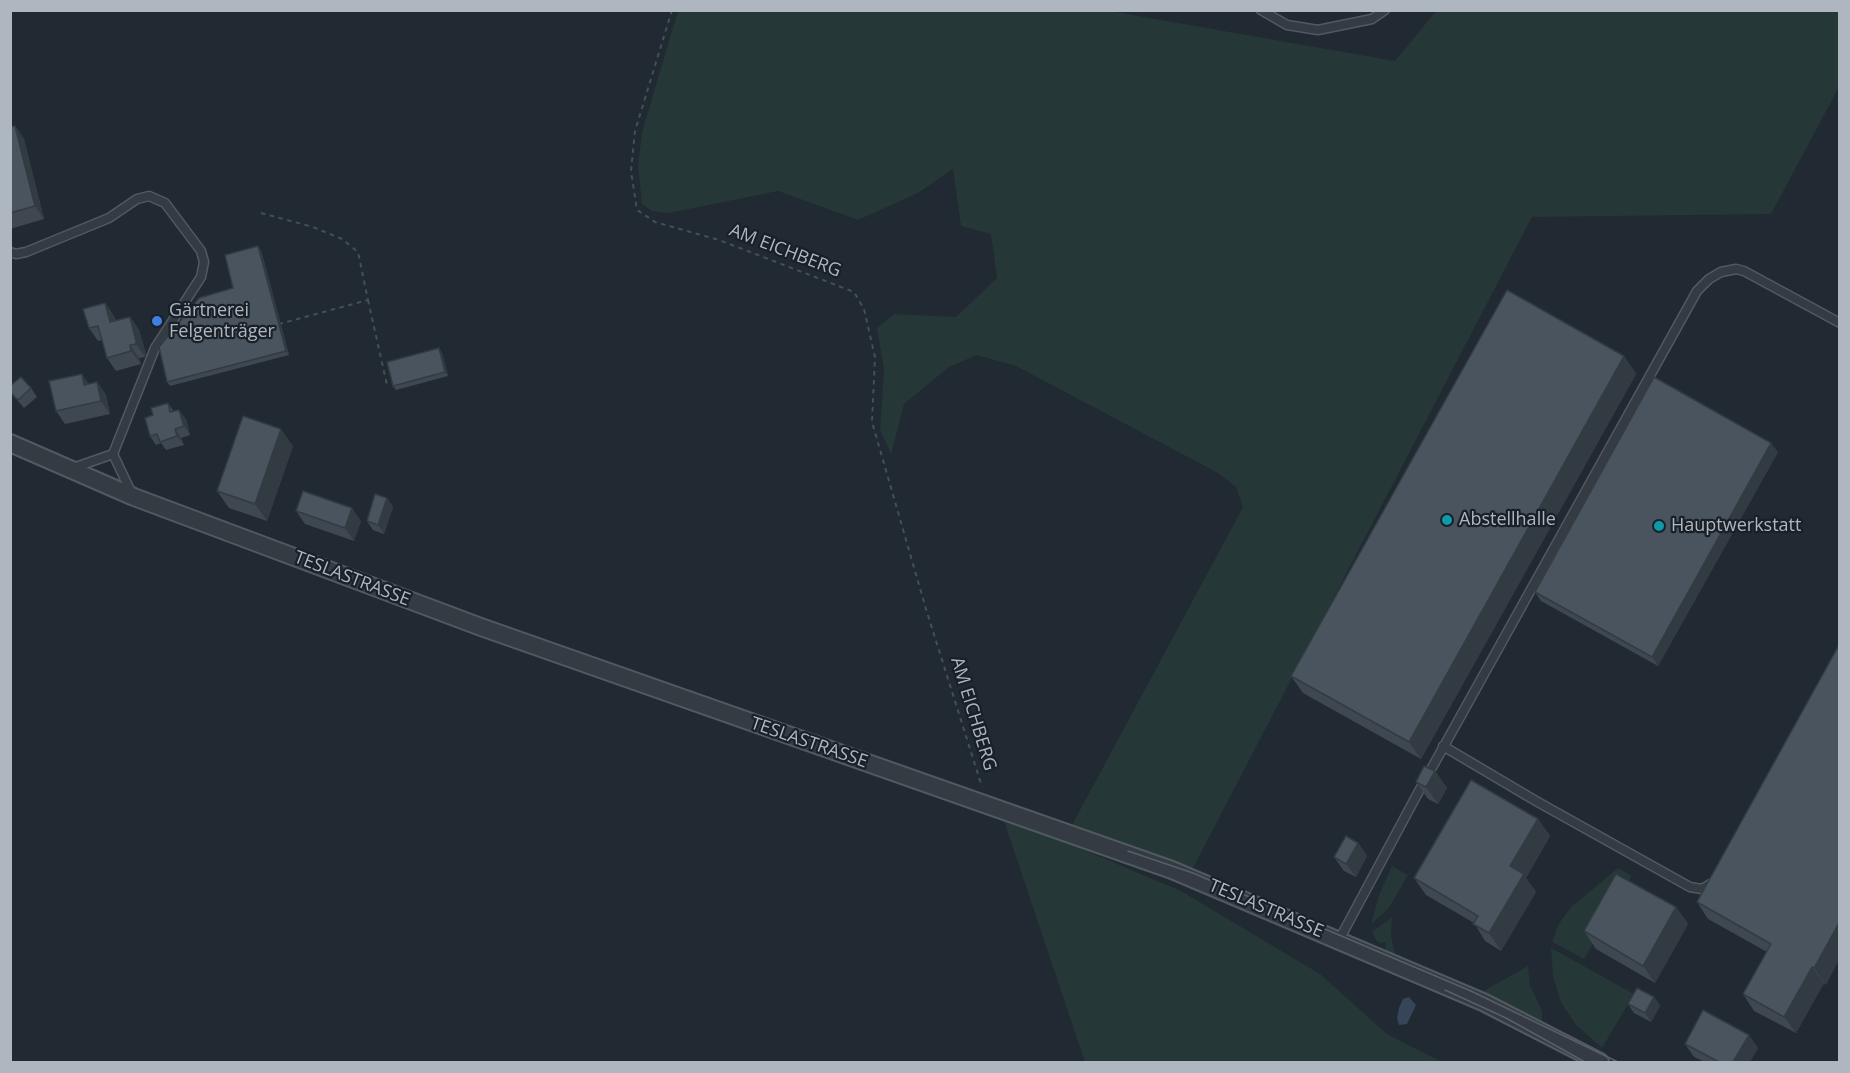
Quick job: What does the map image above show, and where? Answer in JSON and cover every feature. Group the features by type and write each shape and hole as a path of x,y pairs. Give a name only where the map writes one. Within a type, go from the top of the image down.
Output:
{"street":[{"name":"TESLASTRASSE","path":"10,443 134,497 492,631 987,803 1172,870 1497,1009 1600,1062"}],"lane":[{"path":"1262,10 1287,25 1318,30 1372,18 1385,10"},
{"path":"10,252 15,254 26,252 109,218 137,199 149,196 165,202 201,251 204,262 201,277 155,348 113,454 134,497"},
{"path":"1339,940 1443,746 1702,285 1722,272 1736,269 1744,271 1839,323"},
{"path":"68,470 113,454"},
{"path":"1443,746 1690,886 1698,889 1706,888 1716,878"}],"path":[{"name":"AM EICHBERG","path":"672,10 635,131 631,171 637,210 655,222 719,240 854,292 864,309 874,357 872,422 926,609 987,803"},
{"path":"261,213 323,231 342,239 358,252 387,385"},
{"path":"279,324 368,300"}],"shaded area":[{"path":"678,11 1110,11 1395,61 1436,11 1839,11 1839,87 1771,214 1532,217 1193,868 1072,825 1243,507 1236,487 1218,473 1016,366 977,355 949,367 904,404 891,455 880,429 884,370 877,328 894,314 956,317 997,278 991,234 961,226 953,169 918,193 858,220 778,191 669,213 652,211 642,204 638,166 642,132"},
{"path":"1004,821 1044,833 1181,891 1320,974 1387,1034 1442,1062 1085,1062"},
{"path":"1392,866 1408,875 1389,908 1371,924 1379,895"},
{"path":"1618,868 1632,876 1584,959 1552,942 1558,925 1571,907"},
{"path":"1392,917 1391,935 1395,955 1385,950 1386,943 1382,944 1377,941 1372,932"},
{"path":"1551,948 1634,994 1602,1048 1576,1025 1561,1002 1553,977"},
{"path":"1528,966 1530,985 1542,1011 1542,1021 1485,993 1485,990"}],"water":[{"path":"1409,997 1416,1005 1407,1024 1399,1025 1397,1018 1399,1008 1403,999"}],"building":[{"path":"15,126 35,206 10,213 10,127"},
{"path":"258,246 286,351 167,382 159,347 199,298 233,288 225,255"},
{"path":"1507,290 1624,356 1409,742 1291,676"},
{"path":"105,303 110,322 130,317 136,341 136,344 130,345 131,351 107,358 98,326 89,328 83,309"},
{"path":"439,348 445,372 393,386 387,362"},
{"path":"82,374 84,385 97,382 101,401 56,411 49,381"},
{"path":"21,377 31,388 18,400 10,392 10,386"},
{"name":"Hauptwerkstatt","path":"1654,377 1771,443 1652,657 1535,592"},
{"path":"168,403 170,412 179,410 184,426 175,429 177,436 160,442 157,434 150,436 145,418 153,415 151,408"},
{"path":"243,416 281,429 255,504 217,491"},
{"path":"303,491 352,508 345,528 296,511"},
{"path":"375,494 387,498 378,525 367,521"},
{"path":"1839,645 1839,923 1784,1017 1743,994 1771,944 1697,902"},
{"path":"1424,766 1435,771 1426,787 1416,782"},
{"path":"1471,780 1538,819 1510,866 1524,874 1489,933 1473,924 1478,916 1414,878"},
{"path":"1346,836 1358,843 1346,864 1334,857"},
{"path":"1616,874 1676,907 1643,966 1584,931"},
{"path":"1637,988 1654,997 1645,1013 1628,1004"},
{"path":"1703,1010 1749,1035 1733,1062 1719,1062 1685,1044"}],"tram line":[{"path":"1128,851 1193,873 1471,991 1618,1062"},
{"path":"1445,990 1506,1018 1585,1062"}],"place":[{"name":"Gärtnerei Felgenträger","path":"157,321"},
{"name":"Abstellhalle","path":"1447,520"},
{"name":"Hauptwerkstatt","path":"1659,526"}]}
